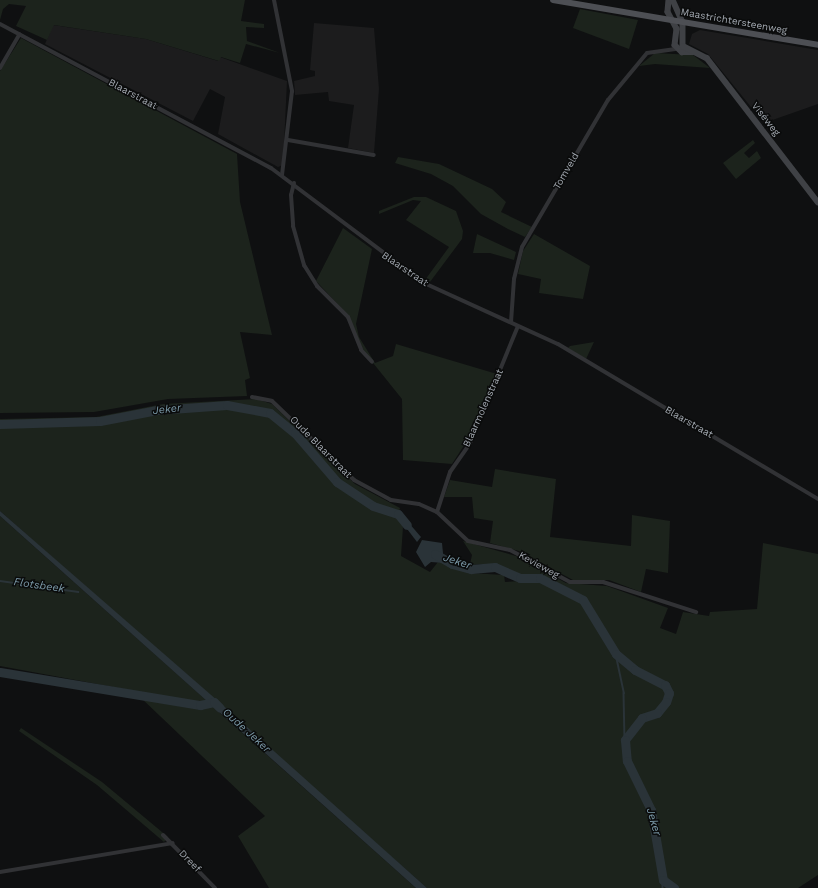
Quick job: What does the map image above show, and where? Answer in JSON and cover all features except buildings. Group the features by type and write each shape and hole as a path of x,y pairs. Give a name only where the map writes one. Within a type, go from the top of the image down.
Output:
{"main road":[{"name":"Maastrichtersteenweg","path":"553,0 818,45"},
{"path":"669,0 668,12 677,29 679,47"},
{"path":"673,0 683,22 679,47"},
{"name":"Viséweg","path":"679,47 707,58 818,202"}],"street":[{"path":"274,0 291,85 288,140 282,175"},
{"name":"Blaarstraat","path":"0,24 282,175 424,283 558,344 818,499"},
{"path":"0,68 20,34"},
{"name":"Tomveld","path":"511,322 514,279 522,247 608,100 647,53 679,47"},
{"path":"288,140 374,155"},
{"path":"294,183 291,195 293,226 304,264 317,286 348,318 361,350 372,362"},
{"name":"Blaarmolenstraat","path":"437,512 450,472 470,443 518,326"},
{"name":"Oude Blaarstraat","path":"252,397 277,405 354,480 391,500 419,504 437,512"},
{"name":"Kevieweg","path":"437,512 468,541 510,550 570,582 603,582 696,612"},
{"name":"Dreef","path":"163,835 173,843 215,888"},
{"path":"0,872 173,843"}],"shaded area":[{"path":"0,0 245,0 241,21 264,24 264,28 246,27 247,41 280,53 246,44 240,63 221,57 219,61 146,39 54,25 47,40 16,26 26,6 9,4 3,9 0,20"},
{"path":"580,9 638,20 629,49 573,28"},
{"path":"314,23 374,28 379,89 374,153 348,148 354,105 329,101 328,92 295,95 294,81 315,76 315,71 310,70"},
{"path":"53,25 146,39 218,61 220,57 287,81 283,165 278,167 218,134 225,97 210,89 193,121 45,44"},
{"path":"700,30 818,50 818,104 764,123 708,54 689,44 692,34"},
{"path":"21,38 237,154 240,202 272,335 240,332 250,378 245,380 247,396 168,399 94,412 0,413 0,71"},
{"path":"655,53 693,55 710,68 655,64 639,66"},
{"path":"753,140 755,143 744,153 749,158 757,151 761,158 736,179 723,163"},
{"path":"398,157 439,164 492,189 506,202 501,212 532,227 525,237 508,229 481,214 453,186 431,174 395,163"},
{"path":"414,197 426,197 456,211 463,231 462,239 430,282 425,280 449,247 406,220 421,201 413,200 379,214 379,211"},
{"path":"343,228 372,249 356,324 359,337 375,363 393,356 396,344 497,374 472,433 452,464 403,460 402,399 361,348 347,314 316,281"},
{"path":"477,234 516,252 514,260 490,253 473,253"},
{"path":"534,234 590,266 583,299 539,293 541,279 518,274 523,251"},
{"path":"594,342 586,359 568,348 570,346"},
{"path":"256,399 272,404 355,484 400,508 397,517 403,527 401,556 430,572 438,562 444,563 444,559 459,558 470,564 472,555 463,541 516,556 566,583 607,586 668,608 660,628 676,634 683,612 709,616 710,612 757,609 763,543 818,554 818,875 798,888 427,888 0,511 0,419 96,417 163,404","holes":["482,564 488,570 510,570 522,576 539,576 540,580 505,582 504,575 471,573 471,565"]},
{"path":"495,469 556,479 550,537 631,546 632,515 670,521 668,573 646,569 641,592 609,580 573,580 519,551 490,543 493,521 474,518 472,497 444,497 450,480 492,487"},
{"path":"0,516 207,701 189,701 0,666"},
{"path":"140,697 200,708 211,705 416,888 269,888 238,836 265,816"},
{"path":"21,728 102,782 168,837 164,842 97,785 19,731"}],"water":[{"path":"0,511 218,701 427,888 416,888 0,516"},
{"path":"401,514 421,537 417,542 398,517"},
{"path":"422,540 442,543 444,563 431,562 425,567 416,552"}],"waterway":[{"name":"Jeker","path":"0,424 100,421 157,410 227,405 270,413 295,433 337,482 373,506 398,514 407,525"},
{"name":"Jeker","path":"435,554 452,564 471,569 495,567 520,578 540,578 583,600 616,654 635,670 665,685 669,693 666,702 657,713 642,718 625,740 627,761 651,810 663,880 674,888"},
{"name":"Flotsbeek","path":"0,581 78,592"},
{"path":"616,654 624,693 625,740"},
{"name":"Oude Jeker","path":"0,672 200,705 214,702 220,708"},
{"name":"Jeker","path":"663,880 663,888"}]}
